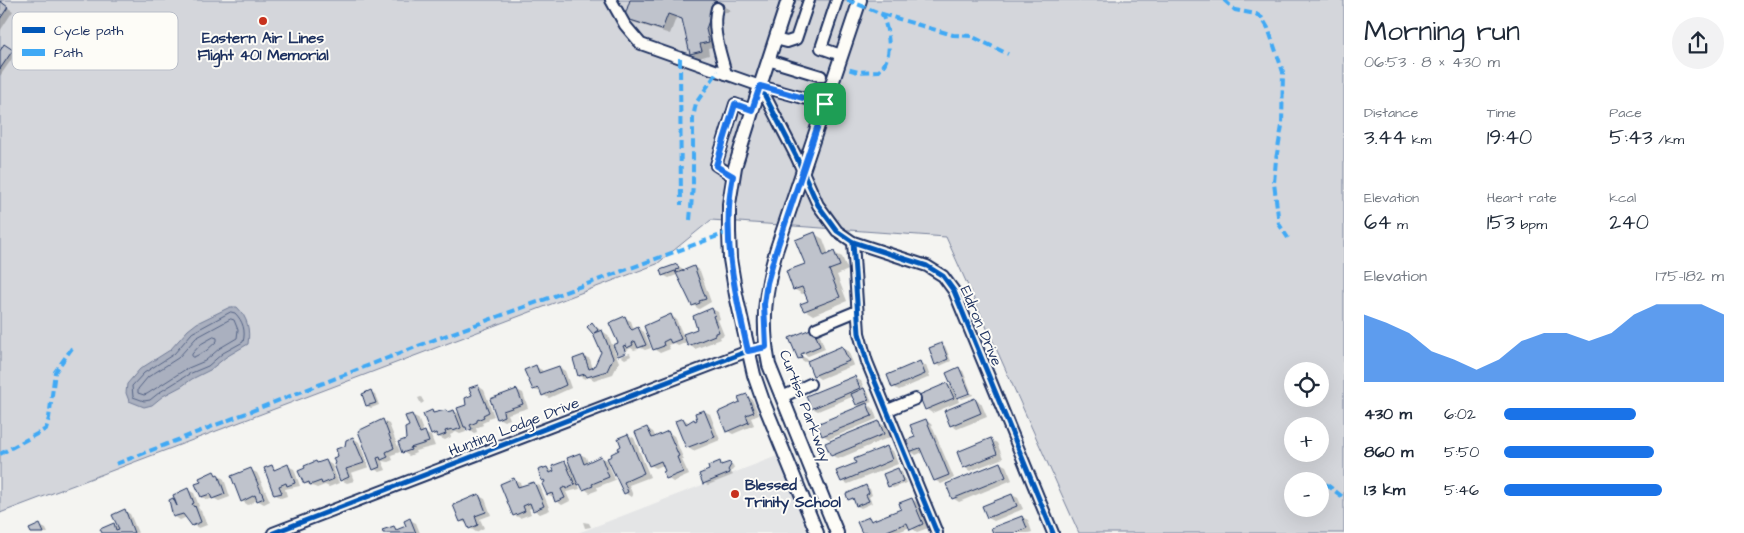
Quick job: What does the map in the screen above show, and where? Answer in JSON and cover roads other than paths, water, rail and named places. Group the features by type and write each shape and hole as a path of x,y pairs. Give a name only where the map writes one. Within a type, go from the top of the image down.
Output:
{"main road":[{"path":"788,0 752,110 733,176 729,204 730,259 748,351 762,401 817,533"},
{"name":"Curtiss Parkway","path":"837,533 769,364 766,347 764,304 767,283 802,170 860,0"}],"street":[{"path":"611,0 625,25 641,44 760,86 825,104"},
{"path":"776,39 788,42 796,39 810,0"},
{"path":"837,0 821,48 841,55"},
{"path":"718,3 714,17 726,74"},
{"path":"768,60 821,76"},
{"name":"Eldron Drive","path":"760,86 818,205 837,231 854,242 927,266 943,276 954,291 1053,533"},
{"path":"733,176 716,166 735,104 752,110"},
{"path":"854,242 859,333 865,355 937,533"},
{"path":"816,328 857,311"},
{"name":"Hunting Lodge Drive","path":"272,533 748,351 766,347"},
{"path":"782,397 810,384"},
{"path":"888,410 915,399"}],"water":[{"path":"230,307 237,307 246,320 249,334 248,344 226,357 210,370 163,396 152,405 144,407 129,401 126,393 127,384 140,369 170,350 197,323"}],"place":[{"name":"Eastern Air Lines Flight 401 Memorial","path":"263,21"},
{"name":"Blessed Trinity School","path":"735,494"}]}
